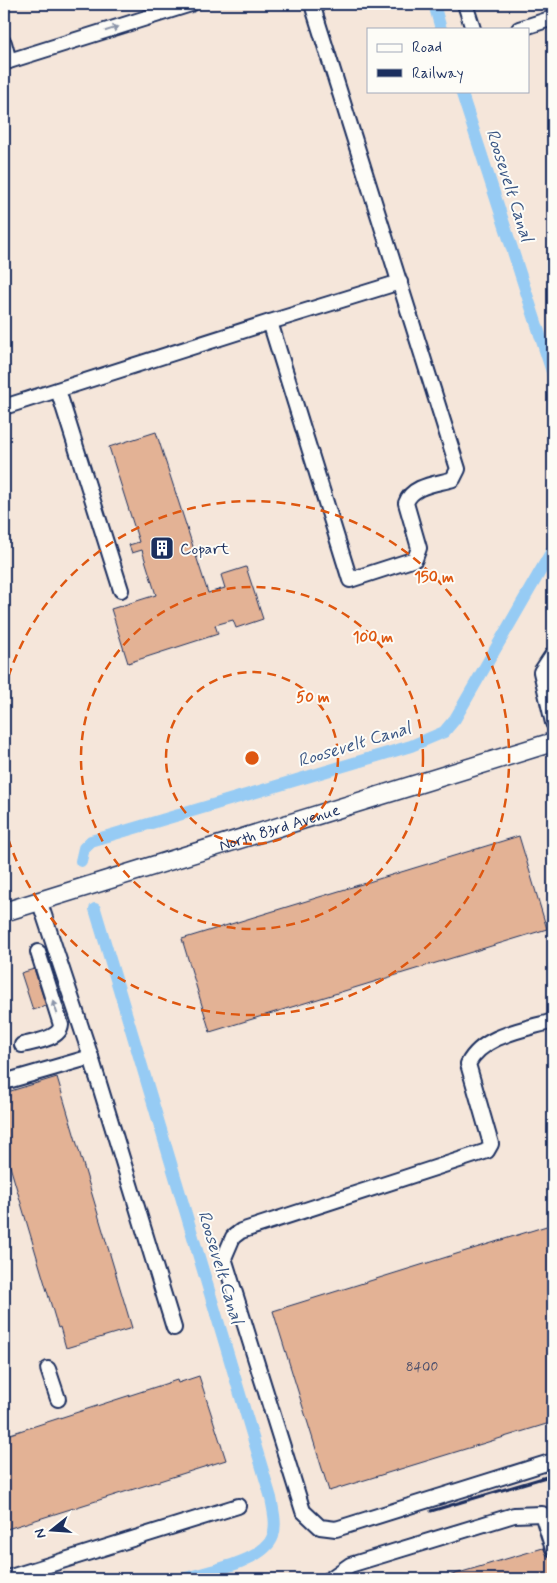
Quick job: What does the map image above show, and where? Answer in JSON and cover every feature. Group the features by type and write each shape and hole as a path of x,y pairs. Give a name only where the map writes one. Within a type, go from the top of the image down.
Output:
{"main road":[{"name":"North 83rd Avenue","path":"4,912 553,742"}],"lane":[{"path":"4,43 7,62 191,4"},
{"path":"270,322 350,580 415,559 419,548 406,503 408,496 413,491 453,479 458,469 312,4"},
{"path":"465,4 473,28"},
{"path":"522,28 553,18"},
{"path":"4,406 400,282"},
{"path":"58,390 121,590"},
{"path":"553,654 541,672 553,723"},
{"path":"39,900 91,1057 174,1328"},
{"path":"22,1045 56,1035 61,1030 38,952"},
{"path":"553,1021 486,1043 474,1053 468,1064 491,1144 487,1151 241,1231 233,1237 224,1258 303,1511 320,1528 336,1529 553,1461"},
{"path":"4,1082 91,1057"},
{"path":"48,1369 58,1399"},
{"path":"4,1579 238,1506"},
{"path":"330,1579 350,1565 514,1515 542,1514 553,1549"}],"building":[{"name":"Copart","path":"156,432 208,593 225,588 221,575 246,567 263,619 236,628 233,620 215,625 218,634 128,663 111,609 156,595 142,550 132,553 129,545 139,542 109,447"},
{"path":"519,836 547,929 210,1032 182,939"},
{"path":"34,969 46,1006 33,1010 21,973"},
{"path":"57,1077 132,1328 66,1348 60,1327 58,1328 4,1146 4,1093"},
{"path":"553,1224 553,1422 329,1491 273,1311"},
{"path":"199,1376 226,1460 4,1530 4,1436 177,1380 178,1383"},
{"path":"543,1548 551,1557 553,1579 445,1579 445,1577"}],"waterway":[{"name":"Roosevelt Canal","path":"434,4 441,28"},
{"name":"Roosevelt Canal","path":"461,92 553,375"},
{"name":"Roosevelt Canal","path":"81,861 84,848 91,841 411,746 444,732 455,719 553,549"},
{"name":"Roosevelt Canal","path":"95,909 271,1498 274,1517 275,1527 273,1536 258,1553 233,1565 181,1579"}],"railway":[{"path":"431,1511 553,1475"}],"place":[{"name":"Copart","path":"162,548"}]}
